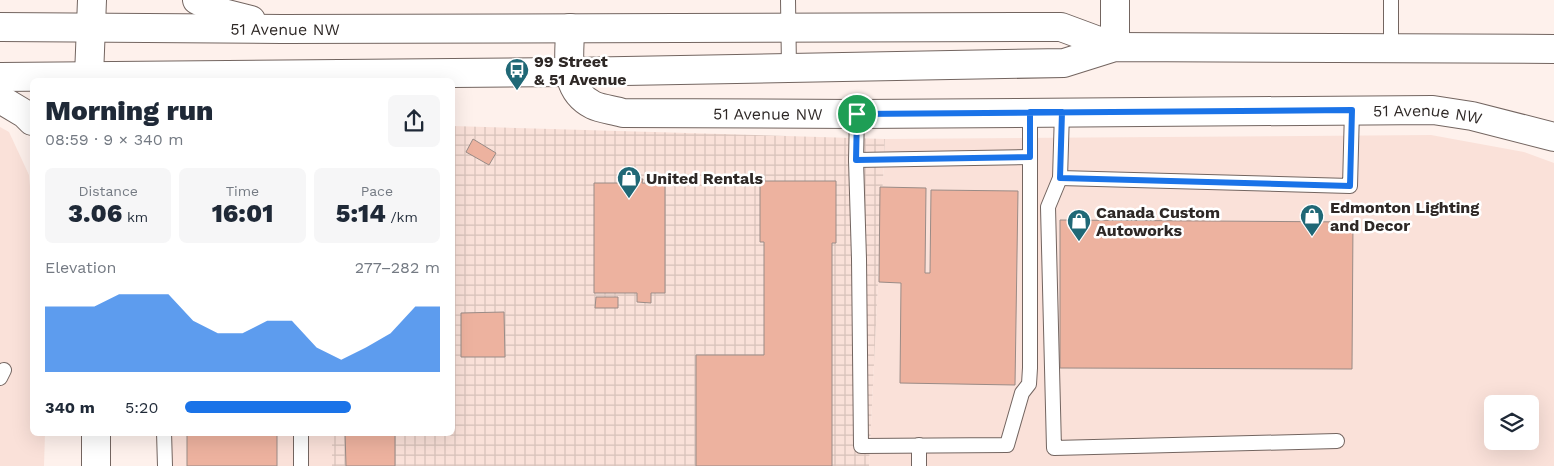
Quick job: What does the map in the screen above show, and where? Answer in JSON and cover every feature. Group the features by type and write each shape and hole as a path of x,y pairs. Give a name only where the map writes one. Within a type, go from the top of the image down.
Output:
{"main road":[{"path":"90,78 92,0"},
{"path":"197,0 223,13 282,28"},
{"path":"1115,0 1115,47"},
{"name":"51 Avenue NW","path":"0,27 1061,27 1115,47"},
{"name":"51 Avenue NW","path":"570,28 569,72 575,91 593,106 623,113 857,114 1433,110 1472,116 1554,137"},
{"name":"51 Avenue NW","path":"244,78 1064,63 1115,47 1553,48"},
{"name":"51 Avenue NW","path":"0,77 45,78"},
{"path":"0,99 30,119"},
{"path":"96,436 96,466"}],"lane":[{"path":"788,0 789,68"},
{"path":"1391,0 1391,48"},
{"path":"1060,178 1350,186 1352,110"},
{"path":"857,114 856,160 861,446 1006,445 1022,393 1029,384 1030,112"},
{"path":"1062,112 1060,178 1048,207 1054,448 1337,441"},
{"path":"856,160 1030,157"},
{"path":"164,436 165,466"},
{"path":"301,436 301,466"},
{"path":"919,445 919,466"}],"shaded area":[{"path":"455,126 885,139 869,466 332,466 332,436 455,436"},
{"path":"0,127 9,132 29,175 30,436 45,436 44,466 0,466"},
{"path":"1431,135 1524,152 1554,163 1554,466 869,466 885,139"},
{"path":"162,436 336,436 337,466 161,466"}],"building":[{"path":"473,139 496,153 489,165 466,152"},
{"path":"629,179 643,179 642,183 665,184 665,293 651,293 651,303 637,302 637,293 594,293 594,183 629,183"},
{"path":"760,181 836,181 836,243 832,243 832,466 696,466 696,355 764,355 764,242 760,242"},
{"path":"880,187 926,188 925,273 930,273 931,190 1018,191 1015,385 900,383 901,283 879,282"},
{"path":"1060,220 1353,222 1352,369 1060,368"},
{"path":"596,297 618,297 618,308 595,308"},
{"path":"504,312 505,357 461,357 461,313"},
{"path":"187,436 277,436 277,466 187,466"},
{"path":"345,436 395,436 395,466 346,466"}],"place":[{"name":"99 Street & 51 Avenue","path":"517,91"},
{"name":"United Rentals","path":"629,199"},
{"name":"Edmonton Lighting and Decor","path":"1312,237"},
{"name":"Canada Custom Autoworks","path":"1079,242"}],"route":[{"path":"857,114 856,160 1030,157 1030,112 1062,112 1060,178 1350,186 1352,110 1062,112 857,114"}]}
